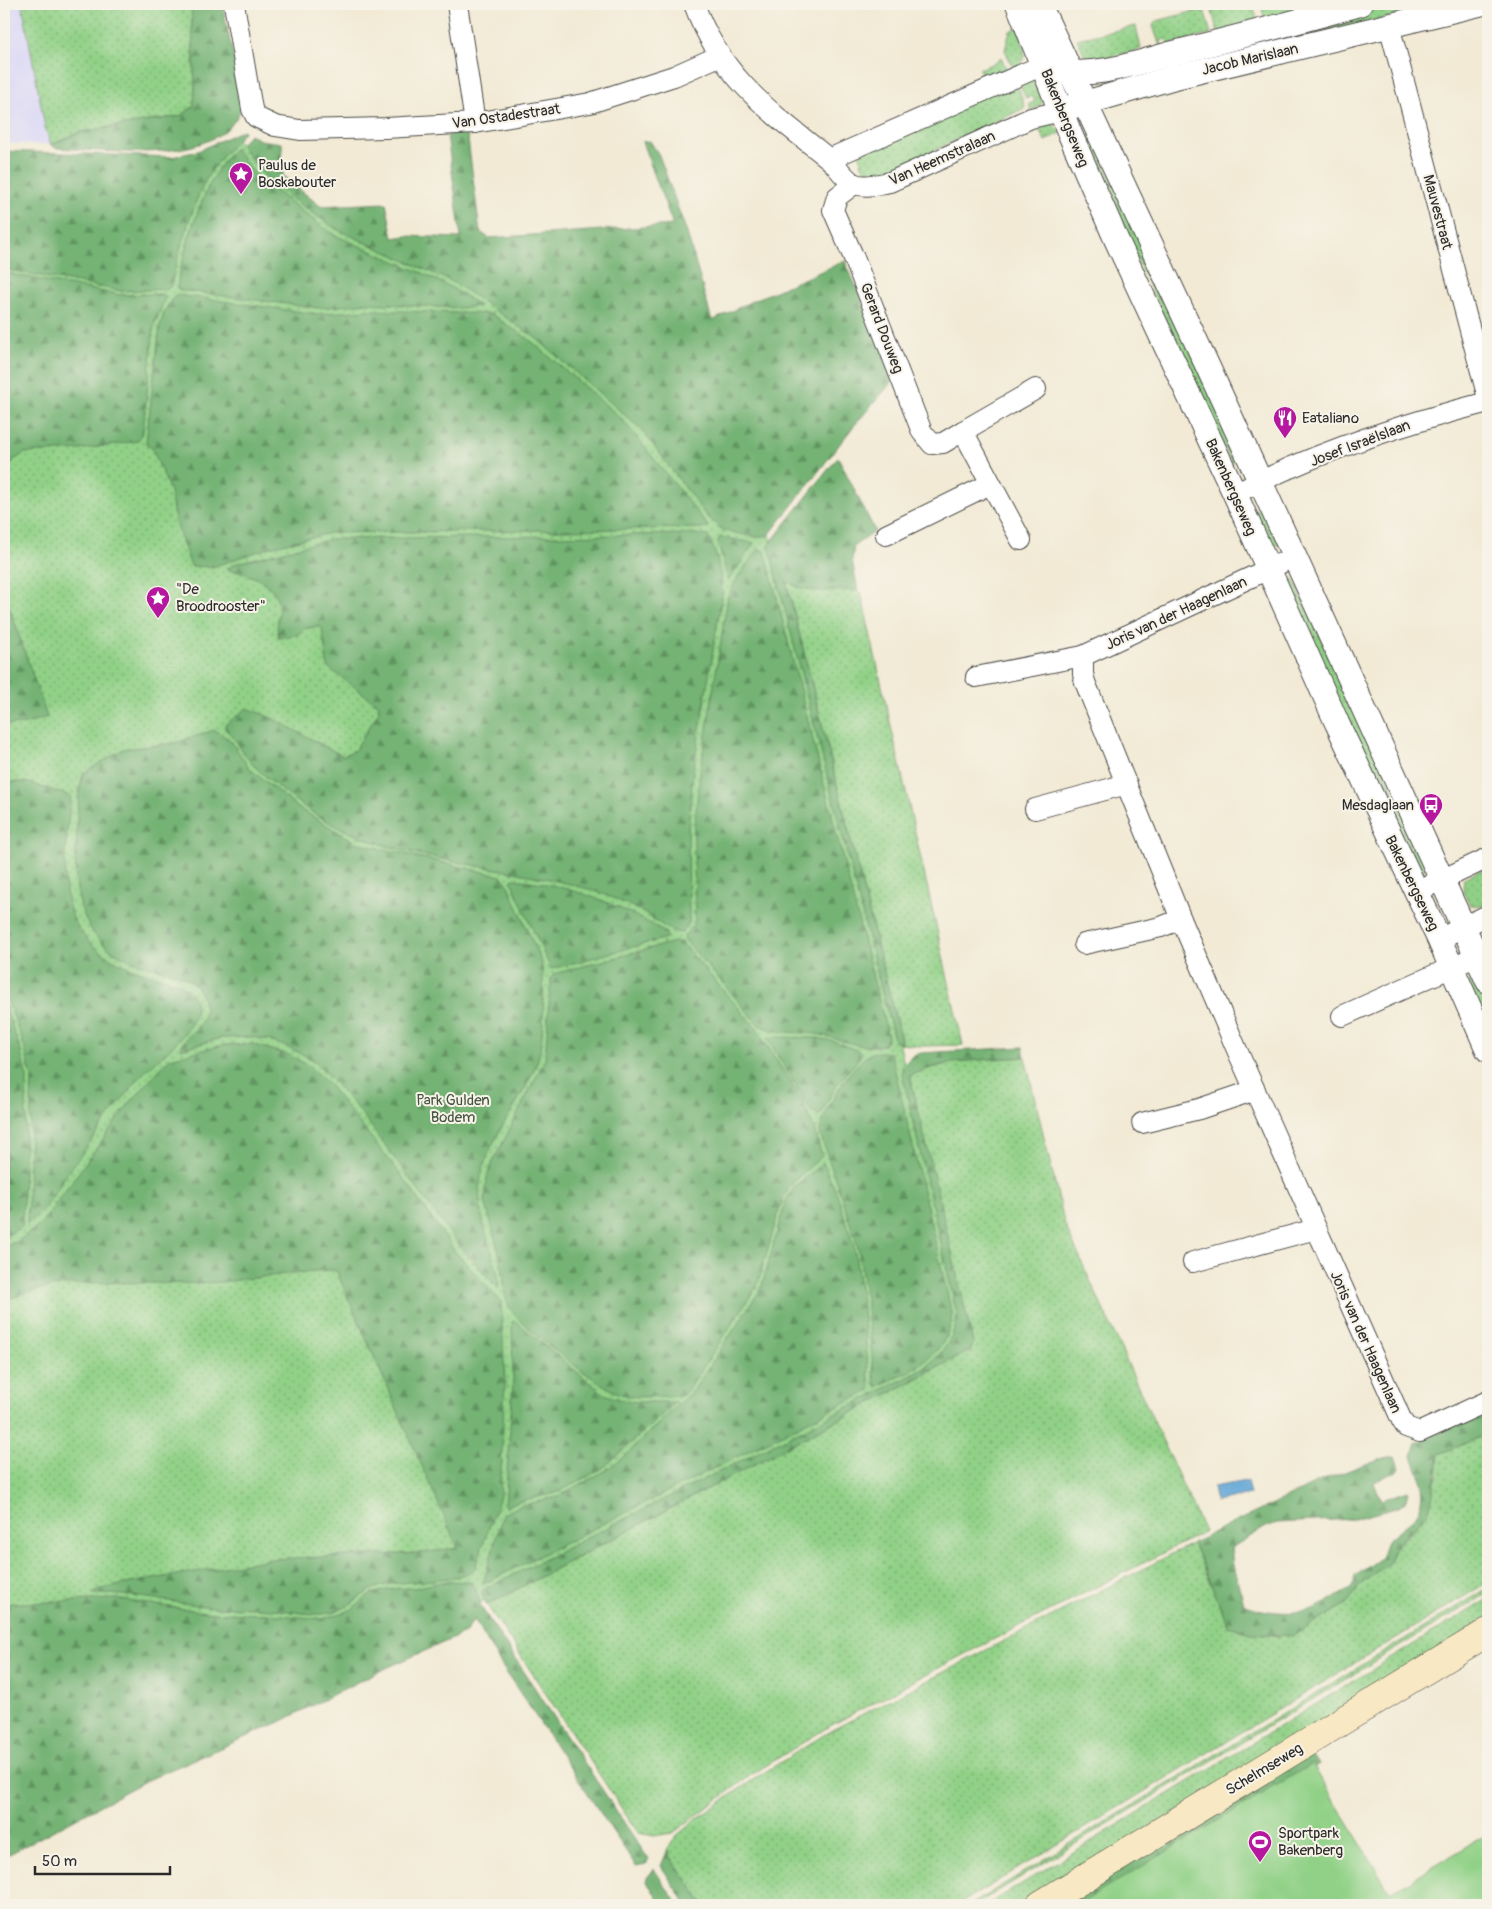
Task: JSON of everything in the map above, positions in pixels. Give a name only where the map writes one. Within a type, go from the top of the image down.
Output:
[{"type":"main road","name":"Schelmseweg","points":[[1040,1905],[1488,1632]]},
{"type":"street","name":"Van Ostadestraat","points":[[234,4],[250,101],[256,117],[275,126],[300,130],[475,123],[590,103],[674,76],[719,56]]},
{"type":"street","points":[[457,4],[475,123]]},
{"type":"street","points":[[694,4],[719,56],[758,101],[829,159],[854,184]]},
{"type":"street","name":"Bakenbergseweg","points":[[1018,4],[1116,239],[1235,494],[1336,723],[1439,938],[1488,1050]]},
{"type":"street","name":"Bakenbergseweg","points":[[1039,4],[1073,74],[1488,981]]},
{"type":"street","name":"Jacob Marislaan","points":[[1043,65],[1073,74],[1109,69],[1298,22],[1360,4]]},
{"type":"street","name":"Jacob Marislaan","points":[[1061,111],[1085,102],[1166,79],[1389,26],[1439,8],[1479,4]]},
{"type":"street","name":"Mauvestraat","points":[[1389,26],[1488,398]]},
{"type":"street","points":[[829,159],[1043,65]]},
{"type":"street","name":"Van Heemstralaan","points":[[854,184],[866,186],[890,182],[1030,118],[1061,111]]},
{"type":"street","name":"Gerard Douweg","points":[[854,184],[837,198],[833,210],[854,258],[922,432],[932,444],[944,443],[1036,390]]},
{"type":"street","name":"Josef Israëlslaan","points":[[1235,494],[1259,481],[1386,431],[1488,402]]},
{"type":"street","points":[[963,431],[1021,540]]},
{"type":"street","points":[[886,535],[990,484]]},
{"type":"street","name":"Joris van der Haagenlaan","points":[[976,677],[1084,656],[1294,557]]},
{"type":"street","name":"Joris van der Haagenlaan","points":[[1084,656],[1083,674],[1085,682],[1181,920],[1316,1230],[1406,1427],[1420,1432],[1488,1400]]},
{"type":"street","points":[[1034,809],[1127,784]]},
{"type":"street","points":[[1416,892],[1488,858]]},
{"type":"street","points":[[1439,938],[1488,915]]},
{"type":"street","points":[[1084,944],[1161,927],[1181,920]]},
{"type":"street","points":[[1342,1016],[1477,956]]},
{"type":"street","points":[[1142,1123],[1200,1109],[1255,1090]]},
{"type":"street","points":[[1193,1262],[1316,1230]]},
{"type":"shaded area","points":[[4,4],[22,4],[45,127],[51,145],[4,143]]},
{"type":"green space","points":[[22,4],[191,4],[195,87],[194,106],[181,116],[80,132],[51,145],[45,127]]},
{"type":"green space","points":[[191,4],[222,4],[243,102],[232,123],[214,138],[190,147],[163,151],[104,151],[56,148],[51,145],[80,132],[181,116],[194,106],[195,87]]},
{"type":"green space","points":[[1230,4],[1253,4],[1258,23],[1218,33],[1211,8]]},
{"type":"green space","points":[[1261,4],[1306,4],[1307,8],[1265,21]]},
{"type":"green space","points":[[1381,4],[1425,4],[1423,8],[1156,78],[1154,66]]},
{"type":"green space","points":[[1204,9],[1211,34],[1168,45],[1166,39],[1161,40],[1162,46],[1160,46],[1153,26],[1156,21]]},
{"type":"green space","points":[[1136,26],[1141,49],[1088,62],[1077,39]]},
{"type":"green space","points":[[1019,27],[1024,45],[1024,56],[1023,61],[1014,70],[1005,50],[1010,31]]},
{"type":"green space","points":[[1001,57],[1008,73],[1005,75],[998,73],[984,79],[979,69],[997,62]]},
{"type":"green space","points":[[1036,77],[1045,99],[1038,107],[1031,110],[1029,104],[1035,102],[1032,96],[1026,98],[1018,81]]},
{"type":"green space","points":[[1008,85],[1019,89],[1025,108],[873,179],[865,171],[860,152]]},
{"type":"green space","points":[[1035,121],[1052,123],[1061,133],[1045,141]]},
{"type":"green space","points":[[243,130],[244,132],[210,173],[195,203],[185,232],[171,286],[168,289],[121,291],[4,269],[4,151],[172,157],[198,151]]},
{"type":"green space","points":[[467,132],[480,232],[489,238],[673,225],[642,142],[650,141],[659,155],[687,233],[712,321],[752,301],[845,261],[894,374],[891,383],[853,427],[769,535],[757,537],[724,531],[706,515],[641,429],[536,338],[455,283],[336,229],[291,198],[262,173],[242,147],[242,143],[250,134],[260,140],[282,143],[283,176],[320,206],[386,203],[393,238],[405,236],[461,238],[447,135]]},
{"type":"green space","points":[[1092,135],[1240,457],[1236,461],[1231,462],[1082,140],[1086,136]]},
{"type":"green space","name":"Park Gulden Bodem","points":[[235,137],[262,169],[319,209],[378,238],[538,247],[769,530],[898,1037],[966,1341],[939,1363],[875,1397],[468,1609],[4,1845],[4,152],[173,159],[200,155]]},
{"type":"green space","points":[[235,148],[256,176],[332,234],[422,273],[452,288],[480,306],[459,308],[368,303],[318,308],[179,290],[177,287],[180,271],[197,213],[214,176],[224,160]]},
{"type":"green space","points":[[4,273],[120,295],[161,294],[166,296],[154,325],[143,431],[138,441],[78,450],[25,453],[15,459],[4,471]]},
{"type":"green space","points":[[177,295],[317,314],[368,310],[491,314],[531,341],[622,419],[708,526],[707,528],[330,533],[274,546],[212,567],[191,566],[175,521],[170,491],[152,448],[146,442],[160,326],[168,305]]},
{"type":"green space","points":[[838,457],[875,531],[854,546],[852,560],[858,590],[815,591],[798,587],[786,581],[902,1044],[895,1042],[894,1039],[769,547]]},
{"type":"green space","points":[[1258,508],[1265,511],[1279,544],[1267,550],[1252,513]]},
{"type":"green space","points":[[696,534],[708,536],[714,550],[721,580],[722,595],[693,772],[688,830],[689,923],[681,933],[671,930],[634,908],[589,889],[546,878],[435,858],[363,838],[330,823],[299,803],[255,767],[225,729],[225,725],[247,708],[272,718],[343,756],[355,750],[379,711],[379,705],[330,669],[327,664],[322,628],[320,626],[303,629],[298,635],[279,637],[277,627],[278,600],[274,592],[261,581],[226,569],[237,563],[331,539]]},
{"type":"green space","points":[[720,537],[754,543],[728,581],[718,542]]},
{"type":"green space","points":[[759,549],[765,551],[888,1037],[884,1045],[857,1045],[816,1034],[781,1031],[759,1025],[685,940],[684,936],[695,923],[694,830],[700,773],[728,596],[739,575]]},
{"type":"green space","points":[[1293,579],[1428,865],[1424,871],[1420,871],[1284,592],[1287,580]]},
{"type":"green space","points":[[786,580],[796,586],[806,588],[850,590],[861,593],[963,1045],[921,1046],[902,1044]]},
{"type":"green space","points":[[4,600],[7,600],[47,717],[26,724],[4,725]]},
{"type":"green space","points":[[214,730],[230,740],[250,769],[298,808],[357,843],[501,876],[506,881],[541,961],[543,1010],[542,1039],[538,1059],[525,1089],[492,1145],[481,1176],[479,1188],[485,1228],[499,1280],[498,1288],[459,1245],[359,1110],[315,1061],[292,1049],[268,1040],[252,1037],[222,1038],[181,1049],[183,1043],[202,1021],[204,1014],[205,1005],[195,985],[183,976],[133,961],[112,951],[90,928],[83,914],[79,898],[75,865],[79,799],[84,773],[123,749],[175,743]]},
{"type":"green space","points":[[11,782],[25,782],[71,796],[65,857],[65,883],[69,907],[79,928],[94,947],[118,962],[175,982],[190,992],[196,1008],[187,1029],[140,1077],[54,1194],[27,1224],[32,1078],[24,1045],[4,990],[4,788]]},
{"type":"green space","points":[[1488,867],[1488,906],[1470,905],[1463,890],[1464,878]]},
{"type":"green space","points":[[513,879],[553,885],[611,904],[666,933],[666,938],[551,969],[511,881]]},
{"type":"green space","points":[[674,942],[681,942],[756,1028],[802,1101],[815,1131],[822,1156],[792,1183],[782,1200],[757,1286],[692,1384],[683,1395],[679,1396],[635,1396],[621,1394],[597,1381],[528,1328],[510,1308],[506,1297],[498,1249],[485,1200],[487,1177],[492,1164],[545,1060],[551,978],[554,974]]},
{"type":"green space","points":[[1473,978],[1479,982],[1486,997],[1488,1006],[1488,1044],[1467,984]]},
{"type":"green space","points":[[4,1003],[19,1046],[27,1079],[22,1227],[4,1237]]},
{"type":"green space","points":[[774,1037],[814,1038],[833,1041],[861,1052],[861,1056],[836,1086],[820,1115],[812,1113],[768,1039]]},
{"type":"green space","points":[[251,1044],[289,1055],[311,1067],[330,1086],[404,1179],[454,1250],[501,1302],[505,1381],[500,1496],[475,1568],[460,1576],[381,1586],[342,1608],[323,1614],[263,1608],[213,1607],[138,1597],[93,1594],[101,1589],[135,1582],[271,1559],[420,1553],[458,1548],[336,1270],[207,1283],[78,1284],[28,1292],[4,1301],[4,1247],[18,1241],[41,1224],[128,1105],[170,1058],[223,1045]]},
{"type":"green space","points":[[1023,1047],[1025,1057],[952,1063],[923,1070],[910,1076],[973,1343],[971,1350],[487,1605],[481,1594],[483,1590],[920,1371],[934,1360],[946,1347],[954,1331],[957,1314],[902,1073],[902,1066],[911,1057],[921,1053]]},
{"type":"green space","points":[[871,1053],[890,1053],[892,1057],[952,1314],[944,1341],[936,1351],[915,1368],[878,1386],[875,1385],[867,1307],[858,1247],[820,1133],[826,1114],[847,1078],[863,1059]]},
{"type":"green space","points":[[1025,1057],[1065,1225],[1204,1532],[959,1657],[828,1727],[751,1775],[673,1833],[654,1836],[638,1833],[487,1605],[971,1350],[973,1343],[910,1076],[923,1070],[952,1063]]},
{"type":"green space","points":[[823,1163],[837,1194],[854,1247],[863,1308],[870,1390],[483,1584],[503,1514],[520,1506],[557,1497],[605,1471],[627,1454],[695,1388],[761,1289],[786,1201],[795,1186]]},
{"type":"green space","points":[[515,1321],[604,1394],[621,1400],[638,1402],[676,1402],[603,1468],[556,1493],[519,1501],[505,1507],[513,1382],[512,1322]]},
{"type":"green space","points":[[1488,1410],[1488,1434],[1439,1454],[1432,1500],[1428,1513],[1394,1548],[1388,1564],[1358,1586],[1356,1593],[1346,1604],[1293,1636],[1251,1633],[1229,1626],[1193,1543],[1318,1482],[1379,1459],[1395,1456],[1399,1468],[1397,1471],[1374,1483],[1381,1500],[1408,1491],[1405,1502],[1399,1507],[1354,1519],[1277,1523],[1266,1527],[1231,1548],[1233,1565],[1244,1604],[1261,1610],[1280,1612],[1300,1612],[1321,1605],[1352,1588],[1355,1576],[1381,1558],[1387,1540],[1414,1518],[1420,1509],[1423,1485],[1412,1456],[1416,1443]]},
{"type":"green space","points":[[1488,1434],[1488,1582],[958,1905],[704,1905],[670,1856],[668,1849],[676,1836],[695,1820],[754,1779],[830,1731],[1193,1543],[1210,1584],[1238,1630],[1278,1636],[1346,1604],[1356,1593],[1358,1586],[1388,1564],[1394,1548],[1416,1527],[1437,1477],[1439,1454]]},
{"type":"green space","points":[[447,1581],[470,1582],[476,1590],[481,1607],[649,1860],[646,1864],[636,1866],[500,1663],[474,1619],[465,1633],[373,1674],[280,1722],[147,1780],[4,1857],[4,1604],[115,1599],[212,1613],[269,1614],[322,1619],[351,1610],[370,1594]]},
{"type":"green space","points":[[1488,1588],[1488,1593],[975,1905],[970,1905]]},
{"type":"green space","points":[[1488,1599],[1488,1622],[1025,1905],[987,1905]]},
{"type":"green space","points":[[1310,1751],[1319,1765],[1084,1905],[1053,1905]]},
{"type":"green space","name":"Sportpark Bakenberg","points":[[1312,1764],[1390,1892],[1488,1834],[1488,1905],[1078,1905]]},
{"type":"green space","points":[[668,1849],[670,1856],[704,1905],[687,1905],[661,1866]]},
{"type":"green space","points":[[654,1869],[678,1905],[661,1905],[646,1879]]},
{"type":"water","points":[[1247,1481],[1250,1495],[1216,1502],[1213,1487]]},
{"type":"place","name":"Paulus de Boskabouter","points":[[241,195]]},
{"type":"place","name":"Eataliano","points":[[1285,439]]},
{"type":"place","name":"\"De Broodrooster\"","points":[[158,619]]},
{"type":"place","name":"Mesdaglaan","points":[[1431,826]]},
{"type":"place","name":"Sportpark Bakenberg","points":[[1260,1863]]}]
